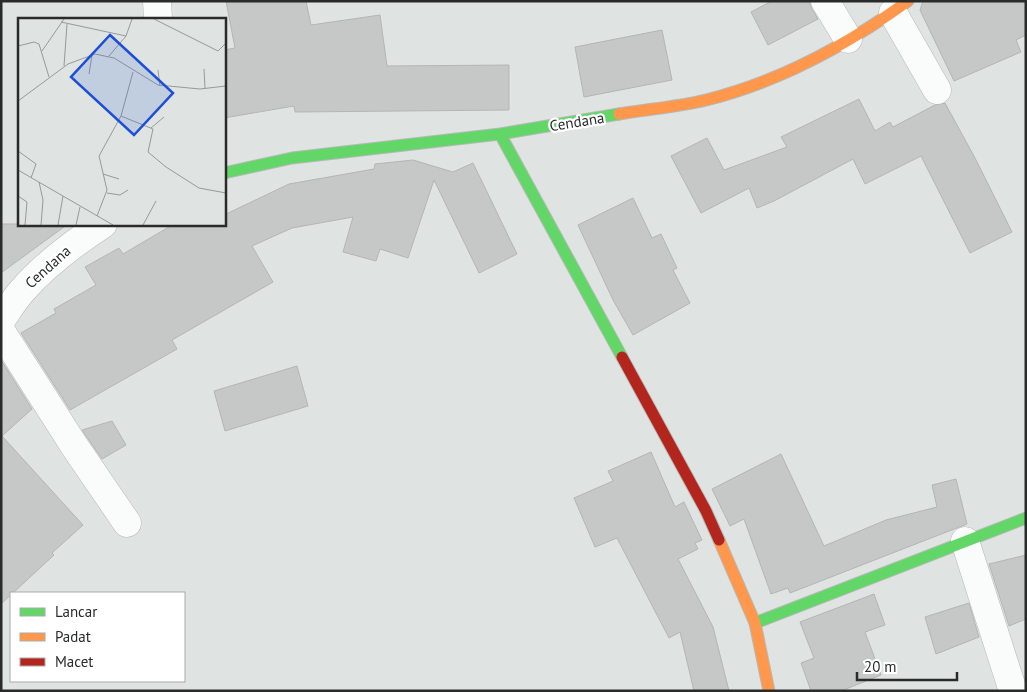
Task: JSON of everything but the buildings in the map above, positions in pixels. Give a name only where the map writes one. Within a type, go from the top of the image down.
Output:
[{"type":"street","points":[[157,1],[158,18]]},
{"type":"street","points":[[825,1],[848,39]]},
{"type":"street","points":[[900,7],[937,90]]},
{"type":"street","name":"Cendana","points":[[225,172],[292,158],[500,134],[721,96],[768,79],[832,49],[900,7]]},
{"type":"street","points":[[500,134],[706,512],[754,623],[769,691]]},
{"type":"street","name":"Cendana","points":[[1,320],[21,292],[50,262],[84,236],[102,225]]},
{"type":"street","points":[[1,331],[75,447],[127,523]]},
{"type":"street","points":[[754,623],[1026,518]]},
{"type":"street","points":[[965,541],[1012,691]]},
{"type":"traffic: fast","points":[[225,173],[292,158],[500,134],[619,114]]},
{"type":"traffic: fast","points":[[500,134],[622,357]]},
{"type":"traffic: fast","points":[[755,623],[1026,518]]},
{"type":"traffic: slow","points":[[619,114],[706,100],[760,83],[837,47],[908,1]]},
{"type":"traffic: slow","points":[[719,540],[755,623],[769,691]]},
{"type":"traffic: jam","points":[[622,357],[706,511],[719,540]]}]
